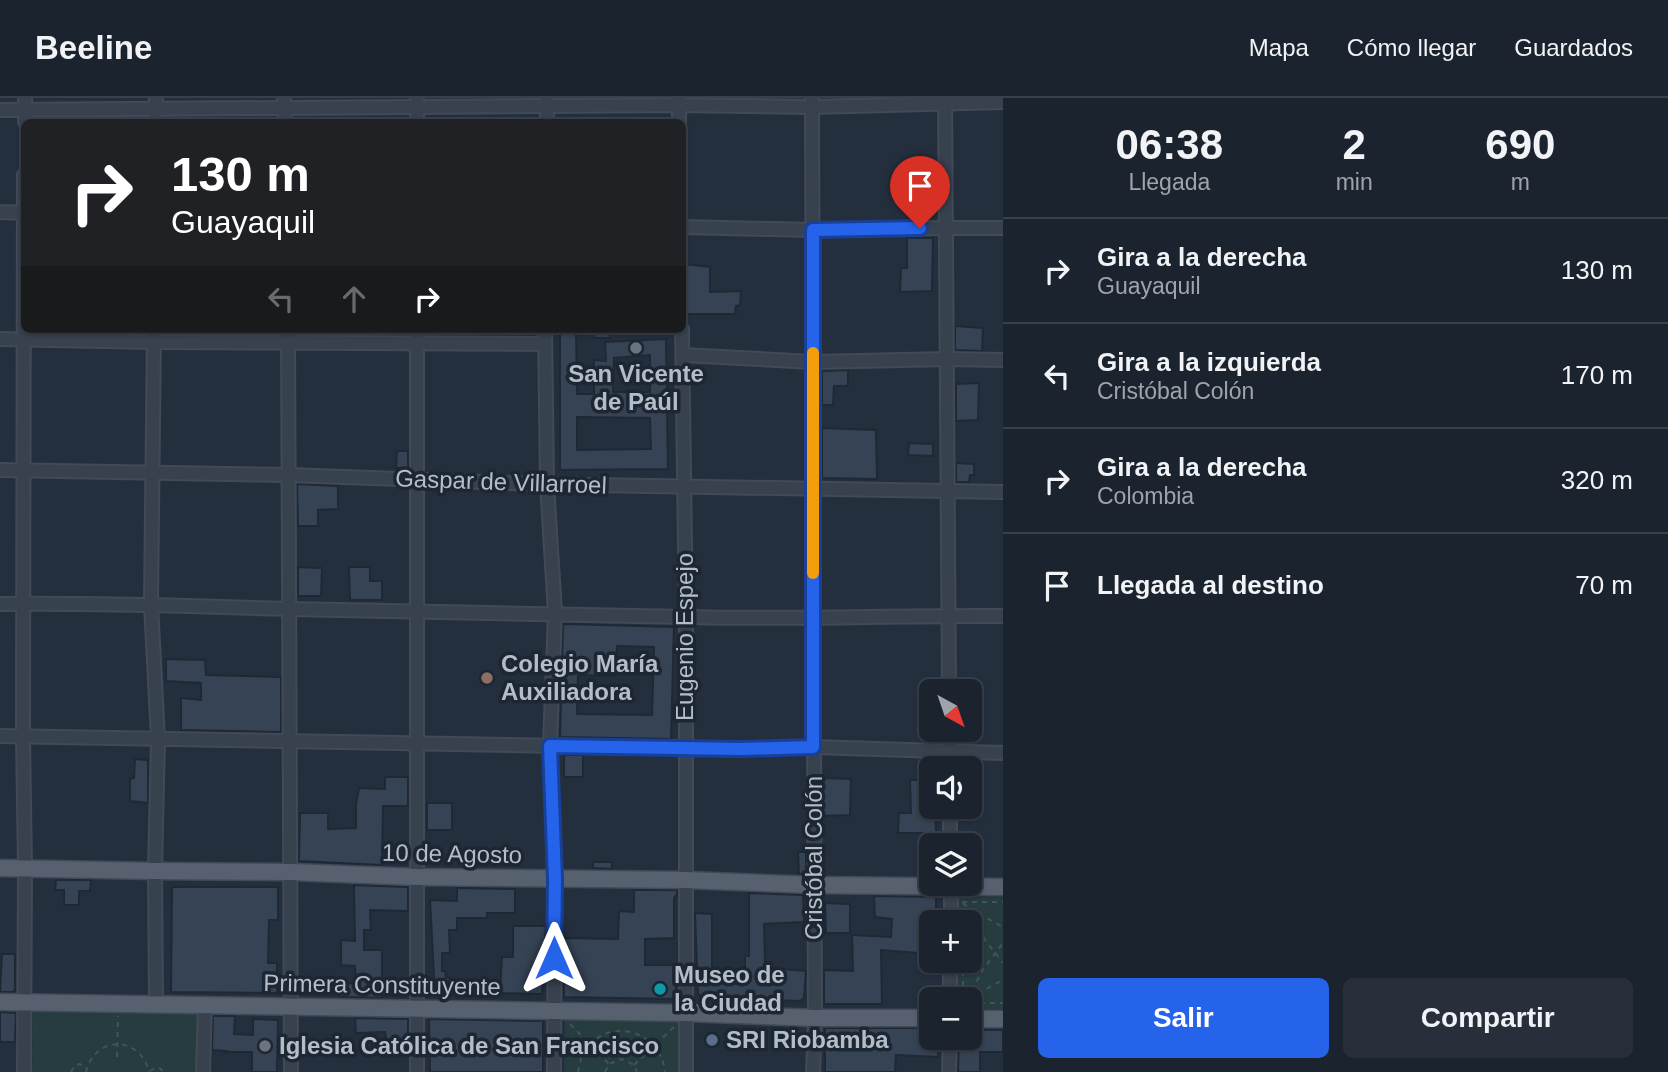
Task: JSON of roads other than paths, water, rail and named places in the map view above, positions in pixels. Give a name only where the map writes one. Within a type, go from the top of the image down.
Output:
[{"type":"main road","name":"10 de Agosto","points":[[0,868],[919,885]]},
{"type":"main road","name":"10 de Agosto","points":[[982,886],[1003,887]]},
{"type":"main road","name":"Primera Constituyente","points":[[0,1002],[554,1011],[683,1017],[919,1018]]},
{"type":"main road","points":[[982,1018],[1003,1019]]},
{"type":"street","points":[[945,101],[949,679]]},
{"type":"street","name":"Cristóbal Colón","points":[[812,102],[813,1072]]},
{"type":"street","points":[[0,110],[155,103],[1003,102]]},
{"type":"street","points":[[0,212],[21,213]]},
{"type":"street","points":[[686,227],[813,230],[1003,229]]},
{"type":"street","points":[[24,333],[24,1072]]},
{"type":"street","points":[[417,333],[417,1072]]},
{"type":"street","points":[[545,333],[547,484],[555,613],[550,746],[555,879],[554,1072]]},
{"type":"street","name":"Eugenio Espejo","points":[[682,333],[686,617],[683,1017],[686,1072]]},
{"type":"street","points":[[0,339],[288,335],[417,343],[545,344]]},
{"type":"street","points":[[288,335],[291,1072]]},
{"type":"street","points":[[154,336],[151,605],[158,739],[156,1004]]},
{"type":"street","points":[[683,355],[813,362],[1003,360]]},
{"type":"street","name":"Gaspar de Villarroel","points":[[0,470],[1003,492]]},
{"type":"street","points":[[0,604],[686,617],[1003,617]]},
{"type":"street","points":[[0,736],[741,749],[813,747],[1003,753]]},
{"type":"street","points":[[949,742],[949,756]]},
{"type":"street","points":[[203,1072],[205,1005]]},
{"type":"street","points":[[949,1072],[950,1050]]},
{"type":"place","name":"San Vicente de Paúl","points":[[636,348]]},
{"type":"place","name":"Colegio María Auxiliadora","points":[[487,678]]},
{"type":"place","name":"Museo de la Ciudad","points":[[660,989]]},
{"type":"place","name":"SRI Riobamba","points":[[712,1040]]},
{"type":"place","name":"Iglesia Católica de San Francisco","points":[[265,1046]]}]
